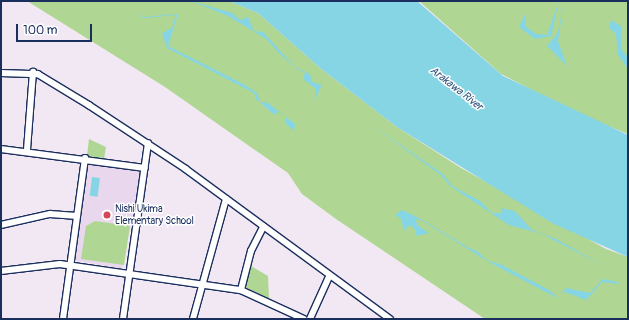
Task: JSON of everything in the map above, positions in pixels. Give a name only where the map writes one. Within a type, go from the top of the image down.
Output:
[{"type":"street","points":[[27,150],[33,72]]},
{"type":"street","points":[[1,73],[33,72],[148,144],[226,199],[329,277],[390,319]]},
{"type":"street","points":[[123,319],[148,144]]},
{"type":"street","points":[[1,149],[27,150],[145,168]]},
{"type":"street","points":[[63,319],[85,159]]},
{"type":"street","points":[[193,319],[226,199]]},
{"type":"street","points":[[1,225],[45,215],[77,216]]},
{"type":"street","points":[[241,290],[251,251],[263,227]]},
{"type":"street","points":[[1,271],[70,266],[241,290],[304,319]]},
{"type":"street","points":[[310,319],[329,277]]},
{"type":"shaded area","name":"Nishi Ukima Elementary School","points":[[89,161],[141,171],[122,269],[70,259]]},
{"type":"green space","points":[[27,1],[229,1],[258,13],[320,68],[397,127],[461,168],[606,249],[628,257],[628,319],[485,319],[336,219],[302,194],[288,173],[165,87]]},
{"type":"green space","points":[[419,1],[628,1],[628,134],[581,115],[501,74]]},
{"type":"green space","points":[[89,139],[106,147],[104,159],[87,156]]},
{"type":"green space","points":[[95,221],[130,226],[124,265],[81,259],[86,226]]},
{"type":"green space","points":[[251,266],[268,276],[269,299],[245,287]]},
{"type":"water","points":[[191,1],[232,13],[240,20],[248,17],[254,31],[263,32],[295,67],[310,74],[312,82],[322,85],[314,101],[316,89],[303,79],[305,72],[298,70],[265,38],[228,16]]},
{"type":"water","name":"Arakawa River","points":[[229,1],[417,1],[503,76],[628,135],[628,257],[552,223],[397,127],[320,68],[258,13]]},
{"type":"water","points":[[559,1],[551,36],[535,39],[519,27],[526,12],[525,26],[536,34],[547,35]]},
{"type":"water","points":[[564,1],[558,41],[567,66],[547,46],[558,32]]},
{"type":"water","points":[[133,12],[143,17],[178,14],[168,46],[243,84],[257,93],[260,102],[268,103],[286,117],[277,111],[276,115],[272,113],[256,99],[254,93],[167,48],[162,33],[172,28],[176,15],[143,18]]},
{"type":"water","points":[[611,20],[621,26],[621,49],[628,57],[628,69],[618,55],[616,34],[609,28]]},
{"type":"water","points":[[286,117],[295,124],[294,131],[286,124]]},
{"type":"water","points":[[367,122],[443,174],[452,186],[480,201],[492,213],[501,213],[501,208],[515,211],[532,230],[556,239],[604,266],[542,234],[509,225],[450,186],[441,175]]},
{"type":"water","points":[[92,177],[100,178],[98,197],[90,196]]},
{"type":"water","points":[[402,210],[421,219],[478,252],[488,261],[502,265],[549,290],[559,299],[489,262],[421,220],[416,219],[417,225],[429,233],[415,236],[416,230],[409,225],[404,231],[401,219],[395,215]]},
{"type":"water","points":[[603,279],[618,282],[619,284],[602,282],[586,300],[565,292],[561,295],[566,288],[590,293]]},
{"type":"place","name":"Nishi Ukima Elementary School","points":[[107,215]]}]
